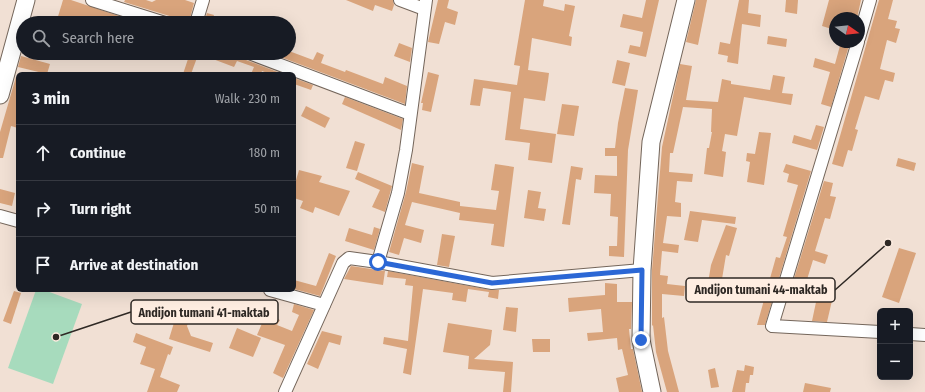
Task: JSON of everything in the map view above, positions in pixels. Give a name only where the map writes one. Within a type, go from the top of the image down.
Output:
[{"type":"street","points":[[22,16],[26,0]]},
{"type":"street","points":[[92,0],[142,16]]},
{"type":"street","points":[[198,16],[203,0]]},
{"type":"street","points":[[378,262],[398,193],[406,150],[425,5],[400,0]]},
{"type":"street","points":[[652,392],[641,340],[642,270],[651,142],[686,0]]},
{"type":"street","points":[[865,17],[870,0]]},
{"type":"street","points":[[0,95],[16,37]]},
{"type":"street","points":[[856,48],[772,326],[877,332]]},
{"type":"street","points":[[267,60],[410,114]]},
{"type":"street","points":[[0,216],[16,220]]},
{"type":"street","points":[[285,392],[342,263],[348,258],[492,283],[642,270]]},
{"type":"street","points":[[277,292],[324,305]]},
{"type":"street","points":[[913,334],[925,335]]},
{"type":"green space","points":[[35,292],[49,292],[82,304],[53,384],[8,368]]},
{"type":"building","points":[[63,0],[71,0],[119,16],[58,16]]},
{"type":"building","points":[[125,0],[146,0],[152,2],[156,0],[185,0],[194,3],[191,16],[170,16],[124,2]]},
{"type":"building","points":[[346,0],[393,0],[394,5],[392,11],[375,5],[373,11]]},
{"type":"building","points":[[438,0],[449,0],[447,8],[458,12],[455,25],[445,22],[439,44],[428,42]]},
{"type":"building","points":[[525,0],[544,0],[543,6],[564,11],[565,4],[575,6],[569,36],[572,37],[571,46],[532,38],[528,70],[549,73],[548,81],[545,101],[524,98],[520,129],[556,134],[552,163],[528,160],[530,143],[505,140],[511,92],[483,88],[480,106],[470,105],[474,79],[517,85],[520,66],[514,65]]},
{"type":"building","points":[[646,0],[659,0],[646,57],[628,53],[630,45],[640,47],[643,32],[620,27],[623,14],[642,18]]},
{"type":"building","points":[[696,0],[707,0],[698,45],[686,42]]},
{"type":"building","points":[[739,0],[749,0],[748,13],[761,15],[760,27],[742,24],[738,64],[727,62],[728,56],[718,54],[720,42],[730,44]]},
{"type":"building","points":[[786,0],[798,0],[797,14],[785,12]]},
{"type":"building","points":[[829,0],[861,0],[858,12],[829,12],[829,28],[822,26]]},
{"type":"building","points":[[879,0],[893,0],[888,19],[897,21],[895,28],[900,29],[896,43],[887,40],[880,69],[895,73],[893,82],[885,80],[879,100],[865,96],[855,129],[858,130],[852,151],[848,150],[843,167],[832,164]]},
{"type":"building","points":[[207,13],[214,15],[214,16],[206,16]]},
{"type":"building","points":[[768,36],[787,39],[786,47],[767,44]]},
{"type":"building","points":[[399,43],[412,48],[410,62],[394,56]]},
{"type":"building","points":[[839,48],[848,48],[831,107],[821,104],[830,72],[813,67],[815,58],[835,64]]},
{"type":"building","points":[[317,52],[324,55],[321,63],[345,72],[346,70],[383,84],[385,77],[407,86],[405,104],[289,60],[296,60],[296,54],[313,60]]},
{"type":"building","points":[[20,60],[36,60],[50,64],[48,72],[39,72],[18,67]]},
{"type":"building","points":[[188,60],[196,60],[192,72],[184,72]]},
{"type":"building","points":[[216,60],[246,60],[278,72],[252,72],[254,67],[237,61],[234,67]]},
{"type":"building","points":[[617,60],[630,63],[625,86],[612,83]]},
{"type":"building","points":[[680,64],[692,66],[686,100],[718,102],[722,79],[731,81],[731,84],[770,90],[773,75],[785,77],[782,93],[793,94],[791,105],[744,97],[737,136],[725,134],[722,151],[726,152],[723,177],[704,174],[707,148],[709,148],[712,132],[712,109],[683,107],[673,153],[670,153],[669,172],[693,174],[692,182],[677,181],[675,202],[681,203],[681,217],[667,216],[663,243],[679,245],[678,253],[662,251],[660,275],[668,276],[667,284],[685,286],[684,296],[662,294],[662,318],[664,317],[668,351],[679,392],[667,392],[656,352],[653,325],[652,326],[652,270],[662,147]]},
{"type":"building","points":[[428,72],[439,75],[431,112],[422,110],[423,103],[421,103]]},
{"type":"building","points":[[16,77],[16,127],[11,126],[3,158],[0,158],[0,132]]},
{"type":"building","points":[[296,79],[313,85],[311,90],[296,85]]},
{"type":"building","points":[[625,88],[638,90],[628,150],[624,257],[609,256],[609,246],[617,246],[618,217],[610,216],[611,194],[594,193],[595,175],[617,176],[617,156],[605,156],[605,148],[615,148]]},
{"type":"building","points":[[345,97],[403,119],[401,130],[342,104]]},
{"type":"building","points":[[562,104],[579,106],[574,136],[557,134]]},
{"type":"building","points":[[306,106],[330,118],[325,128],[301,116]]},
{"type":"building","points":[[816,125],[824,127],[817,150],[792,143],[794,135],[811,140]]},
{"type":"building","points":[[759,132],[771,133],[764,185],[747,182],[750,162],[746,161],[747,153],[755,154]]},
{"type":"building","points":[[355,141],[365,144],[357,171],[346,168]]},
{"type":"building","points":[[898,158],[916,163],[914,171],[896,166]]},
{"type":"building","points":[[412,163],[424,166],[419,193],[460,202],[460,206],[496,210],[499,191],[491,190],[495,164],[514,167],[504,247],[491,245],[494,224],[459,220],[460,213],[412,202],[405,225],[424,230],[421,243],[404,238],[399,255],[389,252],[406,192]]},
{"type":"building","points":[[786,164],[811,171],[765,325],[757,325],[776,257],[780,258],[787,237],[783,236],[798,185],[787,182],[789,174],[783,172]]},
{"type":"building","points":[[571,166],[583,168],[581,180],[576,179],[570,225],[562,224]]},
{"type":"building","points":[[299,170],[322,176],[319,182],[350,191],[339,216],[315,207],[313,213],[300,208],[303,201],[296,199],[296,180]]},
{"type":"building","points":[[358,172],[392,186],[385,212],[372,207],[380,190],[355,179]]},
{"type":"building","points":[[824,181],[833,183],[830,196],[836,197],[830,219],[825,218],[815,251],[828,255],[825,264],[813,260],[805,286],[793,282]]},
{"type":"building","points":[[0,189],[15,193],[12,206],[0,203]]},
{"type":"building","points":[[528,190],[541,192],[538,208],[546,209],[544,221],[524,218]]},
{"type":"building","points":[[690,211],[736,217],[735,224],[702,220],[698,242],[684,240]]},
{"type":"building","points":[[726,225],[737,228],[729,256],[726,255],[720,291],[707,289],[711,265]]},
{"type":"building","points":[[374,227],[380,229],[374,250],[345,241],[349,228],[372,235]]},
{"type":"building","points":[[442,234],[455,236],[449,267],[437,265]]},
{"type":"building","points":[[899,248],[916,253],[899,303],[882,297]]},
{"type":"building","points":[[329,253],[336,256],[320,296],[296,290],[296,281],[316,286]]},
{"type":"building","points":[[351,266],[385,271],[383,285],[344,279]]},
{"type":"building","points":[[388,271],[491,290],[499,290],[498,299],[488,297],[489,292],[468,289],[466,302],[452,300],[453,293],[423,289],[411,375],[403,373],[407,349],[383,344],[384,337],[408,341],[413,286],[405,285],[406,279],[387,277]]},
{"type":"building","points":[[605,283],[617,284],[617,302],[632,302],[631,329],[629,329],[631,349],[633,349],[642,392],[619,392],[616,378],[628,375],[622,349],[618,350],[617,338],[588,341],[587,333],[603,332],[601,309],[569,312],[568,298],[605,295]]},
{"type":"building","points":[[819,288],[834,292],[827,322],[812,321]]},
{"type":"building","points":[[14,291],[21,293],[11,324],[3,321]]},
{"type":"building","points":[[294,304],[314,310],[283,378],[273,373],[285,345],[257,335],[266,314],[280,320],[277,325],[292,331],[299,315],[292,312]]},
{"type":"building","points":[[506,307],[518,308],[516,332],[503,330]]},
{"type":"building","points":[[177,313],[190,317],[187,326],[191,336],[213,343],[210,352],[169,339]]},
{"type":"building","points":[[448,323],[492,330],[490,345],[474,359],[513,362],[511,392],[503,392],[505,372],[468,369],[469,356],[443,352]]},
{"type":"building","points":[[237,328],[261,338],[253,357],[229,348]]},
{"type":"building","points":[[322,331],[342,336],[340,345],[329,342],[318,369],[307,364]]},
{"type":"building","points":[[136,333],[173,347],[170,355],[168,354],[160,377],[180,385],[177,392],[147,392],[155,369],[140,364],[146,347],[133,342]]},
{"type":"building","points":[[532,339],[550,339],[550,352],[533,352]]},
{"type":"building","points":[[745,365],[754,367],[753,375],[750,375],[749,383],[746,383],[745,392],[732,392],[737,370],[744,371]]},
{"type":"building","points":[[715,368],[719,387],[711,388],[708,370]]},
{"type":"building","points":[[805,383],[831,388],[830,392],[803,392]]},
{"type":"place","name":"Andijon tumani 44-maktab","points":[[888,243]]},
{"type":"place","name":"Andijon tumani 41-maktab","points":[[56,337]]},
{"type":"route","points":[[378,262],[492,283],[642,270],[641,340]]}]
